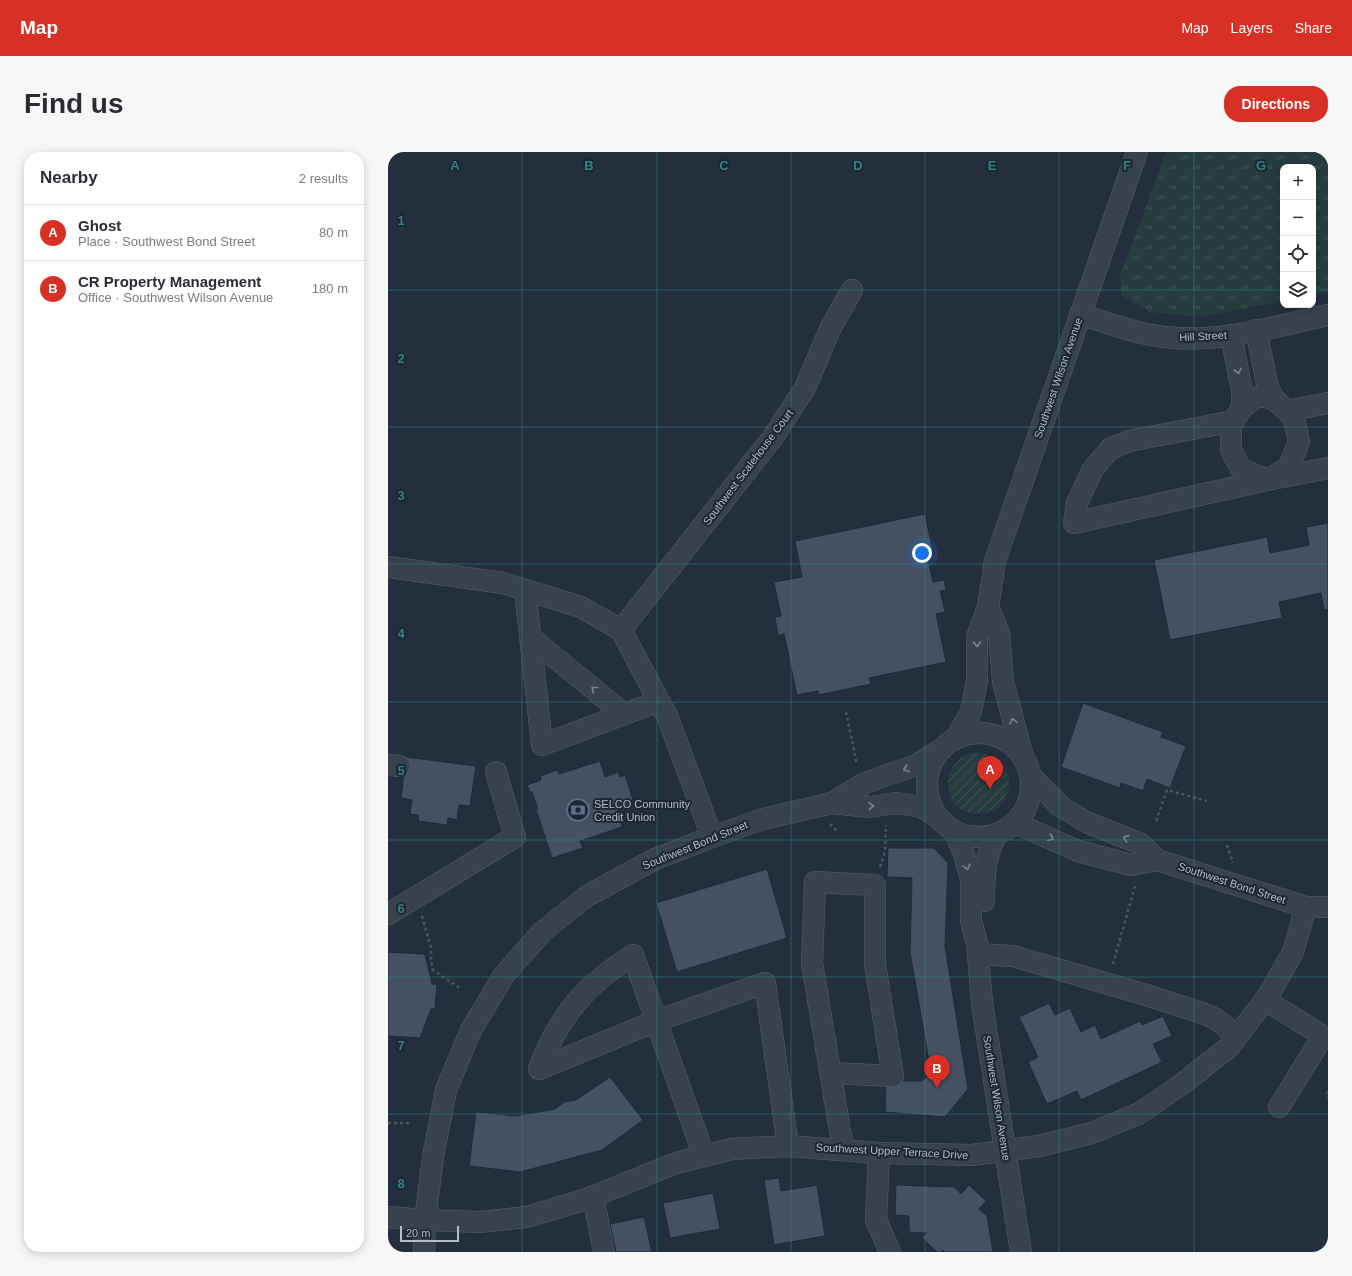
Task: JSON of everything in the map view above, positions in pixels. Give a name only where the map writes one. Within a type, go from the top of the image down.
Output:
[{"type":"street","name":"Southwest Wilson Avenue","points":[[948,744],[971,712],[977,681],[977,637],[988,607],[995,561],[1137,152]]},
{"type":"street","name":"Southwest Scalehouse Court","points":[[621,630],[773,437],[805,388],[830,329],[852,290]]},
{"type":"street","name":"Hill Street","points":[[1080,314],[1127,329],[1165,337],[1202,338],[1231,335],[1328,316]]},
{"type":"street","points":[[1256,330],[1268,388],[1281,406],[1294,418],[1299,442],[1288,468],[1267,480]]},
{"type":"street","points":[[1231,335],[1242,391],[1238,414]]},
{"type":"street","points":[[1267,480],[1241,469],[1232,450],[1231,425],[1238,414],[1255,398],[1264,396],[1281,406],[1328,403]]},
{"type":"street","points":[[1238,414],[1129,441],[1110,449],[1093,469],[1077,503],[1074,523],[1328,468]]},
{"type":"street","points":[[388,568],[502,583],[581,607],[621,630],[668,718],[712,837]]},
{"type":"street","points":[[525,590],[542,744],[659,701]]},
{"type":"street","points":[[988,607],[999,633],[1003,682],[1027,767],[1031,792],[1026,809],[1015,823],[1006,830],[996,835],[982,838],[967,836],[954,831],[944,824],[936,816],[929,800],[927,782],[931,765],[948,744],[970,734],[986,733],[1001,738],[1014,746],[1027,767]]},
{"type":"street","points":[[531,638],[624,714]]},
{"type":"street","name":"Southwest Bond Street","points":[[424,1252],[425,1220],[433,1157],[446,1090],[471,1030],[504,975],[542,932],[587,896],[655,859],[763,819],[832,803],[864,783],[916,766],[948,744]]},
{"type":"street","name":"Southwest Bond Street","points":[[1027,767],[1060,806],[1086,822],[1141,844],[1157,860]]},
{"type":"street","points":[[388,914],[515,837],[496,772]]},
{"type":"street","name":"Southwest Bond Street","points":[[832,803],[870,807],[896,803],[922,807],[936,816]]},
{"type":"street","name":"Southwest Bond Street","points":[[1015,823],[1078,851],[1132,864],[1157,860],[1306,907],[1328,907]]},
{"type":"street","name":"Southwest Wilson Avenue","points":[[954,831],[962,848],[971,879],[971,921],[978,949],[982,1004],[1021,1252]]},
{"type":"street","name":"Southwest Wilson Avenue","points":[[978,949],[984,922],[984,875],[989,848],[996,835]]},
{"type":"street","points":[[831,1073],[893,1076],[875,965],[875,885],[815,882],[812,963],[831,1073],[842,1149]]},
{"type":"street","name":"Southwest Bond Street","points":[[1306,907],[1328,923]]},
{"type":"street","name":"Southwest Upper Terrace Drive","points":[[388,1218],[480,1222],[527,1217],[593,1196],[676,1163],[732,1149],[788,1146],[879,1153],[972,1155],[1039,1146],[1092,1133],[1140,1113],[1192,1076],[1229,1047],[1265,1000],[1293,952],[1306,907]]},
{"type":"street","points":[[978,949],[1013,956],[1205,1014],[1216,1019],[1237,1036]]},
{"type":"street","points":[[704,1156],[656,1021],[633,955],[600,977],[577,1001],[566,1015],[550,1042],[539,1069],[656,1021],[765,983],[788,1146]]},
{"type":"street","points":[[1265,1000],[1326,1032],[1279,1107]]},
{"type":"street","points":[[879,1153],[876,1220],[890,1252]]},
{"type":"street","points":[[593,1196],[604,1252]]},
{"type":"path","points":[[846,712],[858,768]]},
{"type":"path","points":[[1156,821],[1167,790],[1207,801]]},
{"type":"path","points":[[885,852],[886,821]]},
{"type":"path","points":[[1107,984],[1135,886]]},
{"type":"path","points":[[417,896],[431,948],[433,970],[461,989]]},
{"type":"path","points":[[388,1123],[409,1123]]},
{"type":"green space","points":[[1166,152],[1328,152],[1328,292],[1316,294],[1316,164],[1280,164],[1280,302],[1200,317],[1150,312],[1122,296],[1120,276]]},
{"type":"green space","points":[[974,753],[988,755],[999,761],[1006,770],[1009,780],[1008,792],[1003,802],[994,810],[980,814],[964,811],[955,804],[950,795],[948,785],[949,775],[954,765],[962,758]]},
{"type":"building","points":[[925,514],[933,553],[927,554],[933,582],[944,580],[946,590],[940,591],[945,612],[936,614],[946,662],[869,678],[871,684],[818,695],[818,691],[797,695],[784,634],[778,636],[775,617],[781,616],[774,582],[802,577],[795,541]]},
{"type":"building","points":[[1328,523],[1328,609],[1324,610],[1321,593],[1279,602],[1282,618],[1170,640],[1154,560],[1267,537],[1270,553],[1309,545],[1306,527]]},
{"type":"building","points":[[1083,703],[1163,732],[1161,737],[1186,746],[1170,788],[1147,779],[1143,791],[1121,783],[1120,788],[1061,767]]},
{"type":"building","points":[[406,757],[476,766],[470,806],[459,805],[457,820],[448,818],[447,825],[418,821],[419,815],[410,814],[412,800],[401,798]]},
{"type":"building","name":"SELCO Community Credit Union","points":[[600,761],[605,777],[618,772],[620,777],[625,775],[633,800],[628,801],[630,807],[617,811],[622,827],[580,841],[583,848],[552,858],[536,809],[538,809],[532,792],[530,792],[527,785],[541,780],[540,776],[557,770],[559,774]]},
{"type":"building","points":[[888,848],[934,848],[948,863],[945,946],[968,1089],[945,1117],[885,1112],[886,1081],[922,1081],[931,1073],[910,952],[912,878],[887,877]]},
{"type":"building","points":[[767,869],[787,938],[677,972],[656,903]]},
{"type":"building","points":[[388,952],[425,954],[432,984],[437,984],[435,1009],[431,1009],[420,1038],[388,1036]]},
{"type":"building","points":[[1049,1003],[1055,1015],[1070,1008],[1081,1032],[1095,1025],[1101,1039],[1140,1021],[1142,1025],[1163,1016],[1172,1036],[1153,1044],[1162,1062],[1081,1100],[1077,1091],[1047,1104],[1028,1062],[1038,1057],[1019,1017]]},
{"type":"building","points":[[610,1077],[643,1120],[602,1150],[520,1172],[469,1166],[476,1112],[516,1116],[555,1109],[564,1102],[576,1100]]},
{"type":"building","points":[[1328,1087],[1328,1100],[1325,1099],[1327,1095],[1324,1094]]},
{"type":"building","points":[[779,1178],[781,1191],[817,1185],[825,1236],[774,1245],[764,1180]]},
{"type":"building","points":[[896,1185],[954,1187],[961,1194],[969,1185],[986,1201],[979,1209],[987,1216],[993,1252],[944,1252],[943,1250],[941,1252],[937,1252],[922,1238],[927,1233],[909,1232],[909,1216],[895,1215]]},
{"type":"building","points":[[713,1193],[720,1229],[670,1238],[663,1203]]},
{"type":"building","points":[[644,1217],[652,1252],[616,1252],[610,1224]]},
{"type":"place","name":"Ghost","points":[[990,789]]},
{"type":"place","name":"SELCO Community Credit Union","points":[[578,810]]},
{"type":"place","name":"CR Property Management","points":[[937,1088]]}]
